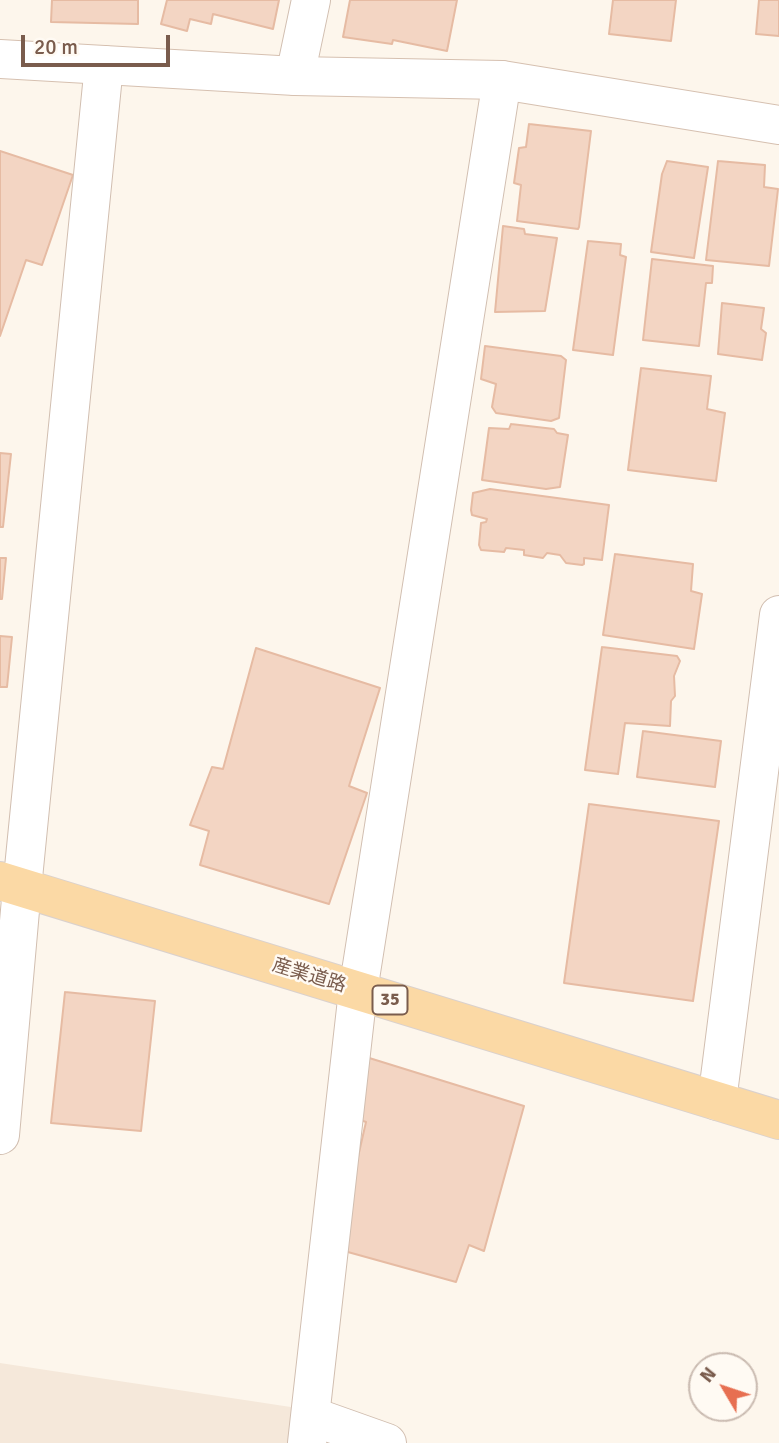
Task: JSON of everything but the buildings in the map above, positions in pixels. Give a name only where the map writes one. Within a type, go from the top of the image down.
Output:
[{"type":"main road","name":"産業道路","points":[[11,885],[779,1119]]},
{"type":"street","points":[[295,76],[311,0]]},
{"type":"street","points":[[0,59],[295,76],[502,80],[779,125]]},
{"type":"street","points":[[0,1135],[11,885],[103,65]]},
{"type":"street","points":[[387,1443],[309,1429],[358,991],[502,80]]},
{"type":"street","points":[[717,1101],[779,615]]},
{"type":"shaded area","points":[[0,1363],[304,1409],[404,1443],[0,1443]]}]
